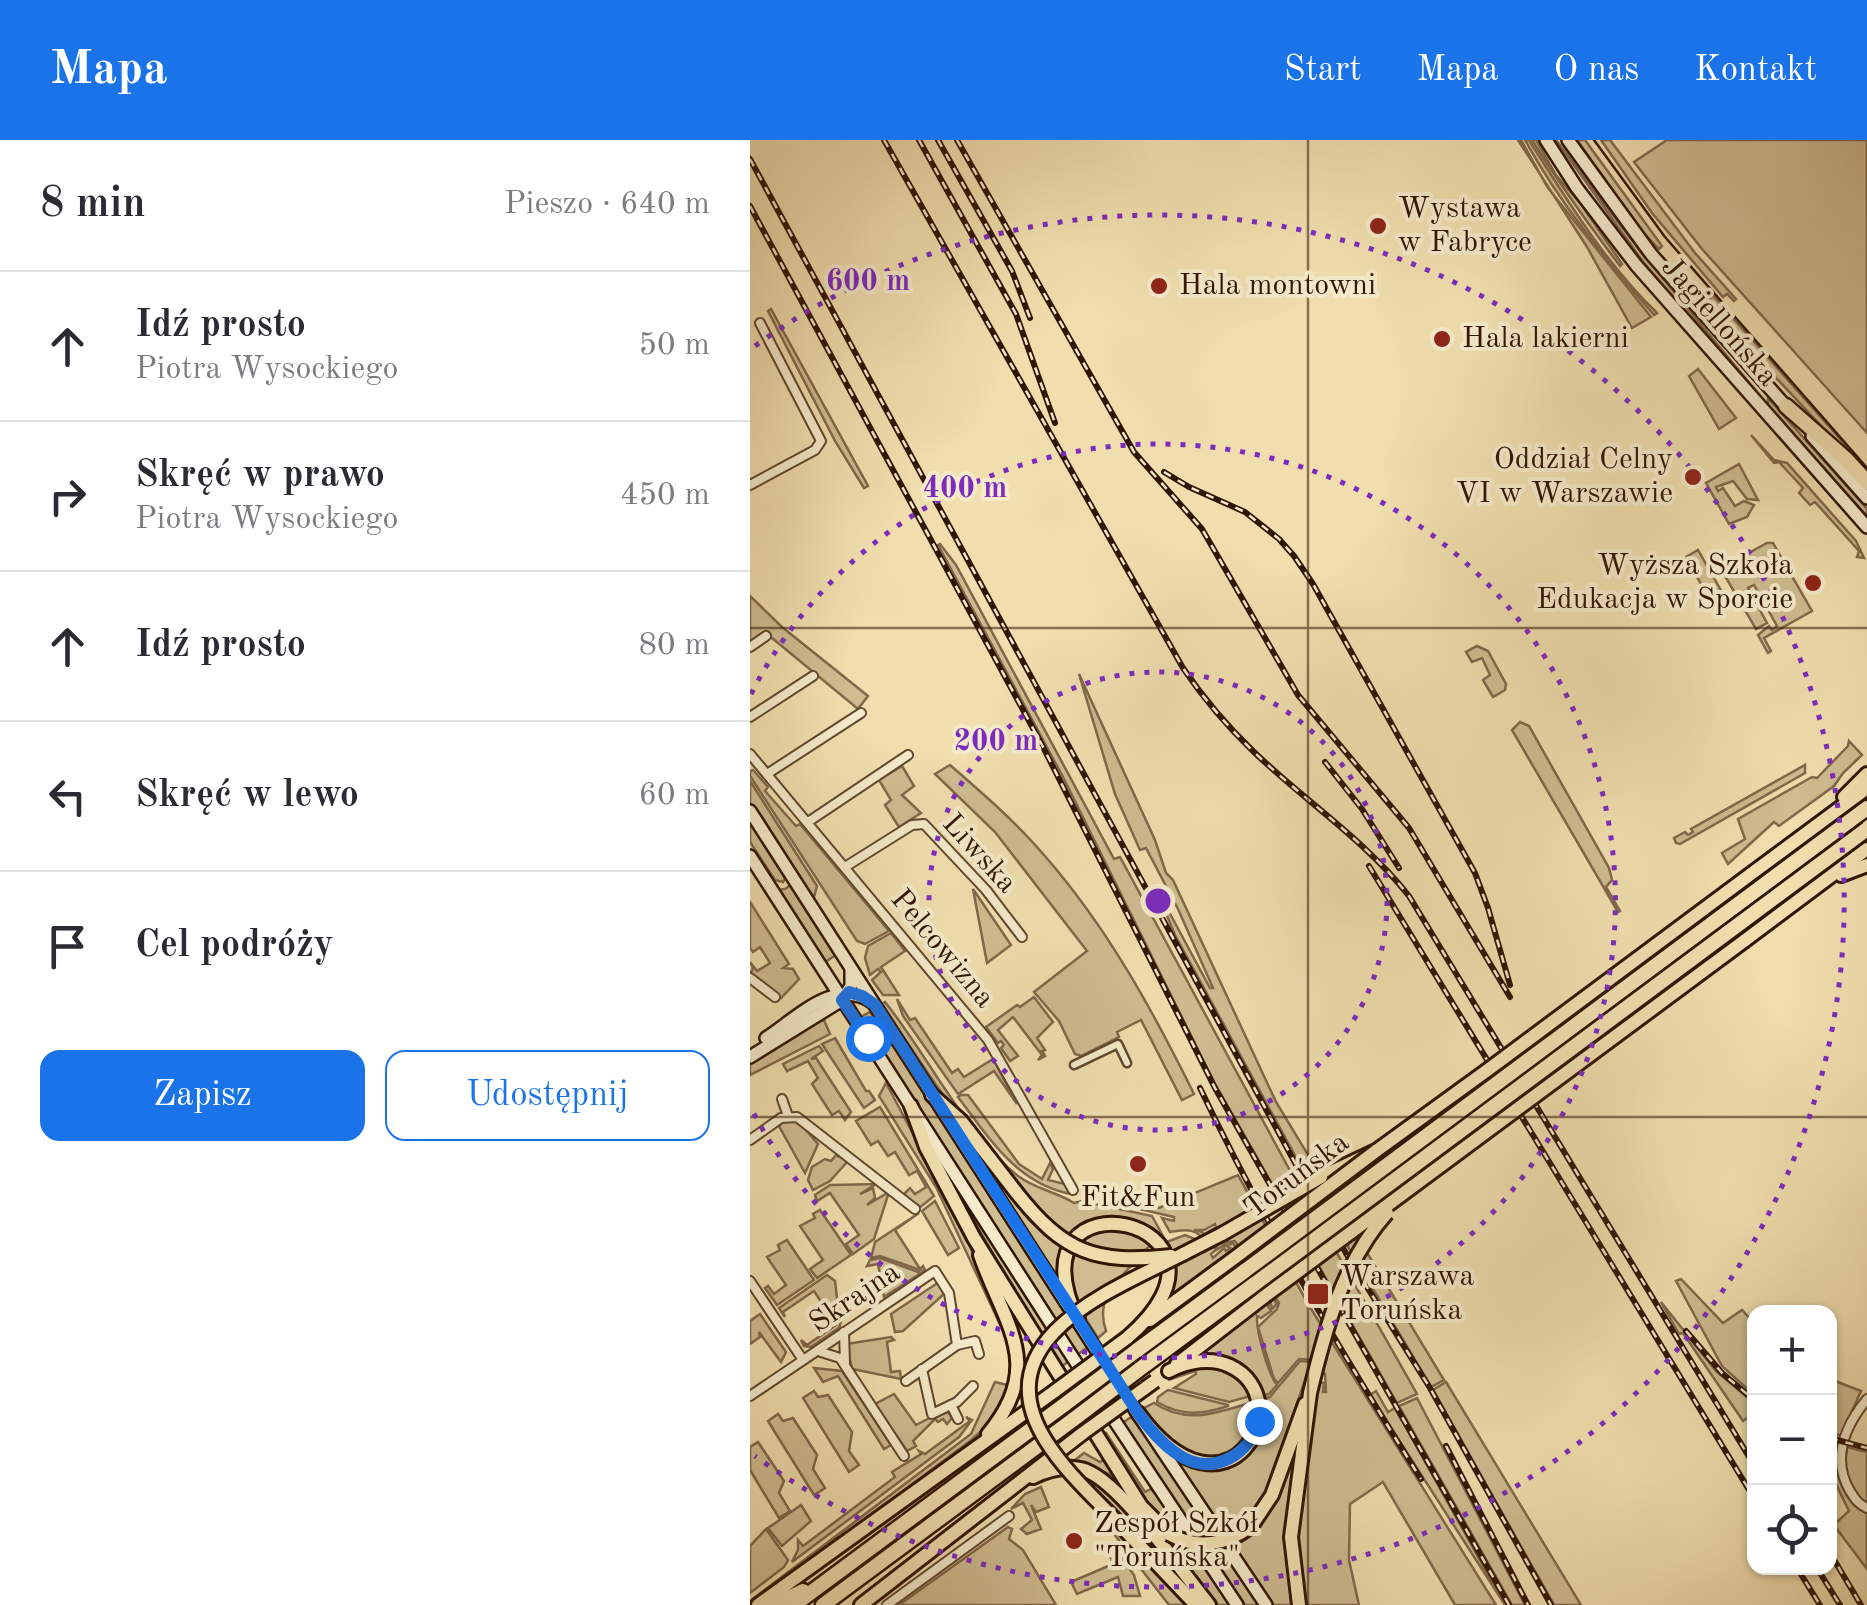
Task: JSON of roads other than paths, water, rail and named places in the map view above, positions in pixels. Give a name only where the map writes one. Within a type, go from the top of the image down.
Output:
[{"type":"highway","points":[[1786,406],[1867,482]]},
{"type":"highway","name":"Toruńska","points":[[794,1605],[1867,808]]},
{"type":"highway","name":"Toruńska","points":[[826,1605],[1145,1366],[1261,1290],[1867,829]]},
{"type":"highway","points":[[774,1605],[851,1562]]},
{"type":"main road","name":"Jagiellońska","points":[[1546,140],[1636,265],[1867,527]]},
{"type":"main road","name":"Jagiellońska","points":[[1568,140],[1651,254],[1867,498]]},
{"type":"main road","name":"Toruńska","points":[[758,1605],[1127,1338],[1806,833],[1861,788],[1867,774]]},
{"type":"main road","points":[[750,811],[1266,1605]]},
{"type":"main road","name":"Toruńska","points":[[860,1605],[1012,1486],[1156,1381],[1261,1290],[1425,1178],[1867,849]]},
{"type":"main road","points":[[750,856],[1237,1605]]},
{"type":"main road","points":[[1800,899],[1867,864]]},
{"type":"main road","points":[[766,880],[776,887],[784,886],[789,879],[788,870]]},
{"type":"main road","points":[[750,1057],[843,995],[852,974],[846,960]]},
{"type":"main road","points":[[750,1049],[843,995],[862,996],[875,1005]]},
{"type":"main road","points":[[932,1095],[961,1122],[1046,1226],[1088,1253],[1130,1260],[1183,1254]]},
{"type":"main road","points":[[911,1106],[928,1150],[974,1238],[1141,1506],[1168,1534],[1189,1542],[1209,1544],[1234,1538],[1252,1525],[1272,1495],[1310,1393],[1326,1331],[1358,1252],[1386,1214],[1425,1178]]},
{"type":"main road","points":[[1196,1605],[1046,1441],[1033,1412],[1031,1376],[1044,1344],[1068,1317],[1337,1168],[1376,1152]]},
{"type":"main road","points":[[1078,1320],[1067,1290],[1065,1270],[1070,1249],[1094,1226],[1117,1222],[1140,1228],[1158,1244],[1167,1264],[1164,1292],[1149,1316],[1127,1338]]},
{"type":"main road","points":[[969,1453],[993,1428],[1010,1401],[1018,1366],[1013,1332],[974,1238]]},
{"type":"main road","points":[[1138,1413],[1177,1454],[1190,1461],[1210,1464],[1233,1458],[1249,1443],[1259,1421],[1257,1397],[1244,1376],[1220,1362],[1200,1361],[1169,1370]]},
{"type":"main road","points":[[1299,1605],[1291,1537],[1310,1393]]},
{"type":"main road","points":[[1012,1486],[1058,1468],[1092,1474],[1118,1495],[1209,1605]]},
{"type":"street","points":[[750,485],[818,448],[822,441],[760,323]]},
{"type":"street","points":[[750,647],[766,636]]},
{"type":"street","points":[[750,717],[813,676]]},
{"type":"street","points":[[767,774],[861,713]]},
{"type":"street","points":[[808,822],[908,755]]},
{"type":"street","name":"Pelcowizna","points":[[751,757],[998,1053],[1073,1190]]},
{"type":"street","name":"Liwska","points":[[845,867],[921,823],[986,890],[1022,937]]},
{"type":"street","points":[[750,978],[776,997]]},
{"type":"street","points":[[1074,1066],[1118,1044],[1127,1062]]},
{"type":"street","points":[[782,1099],[788,1116]]},
{"type":"street","points":[[750,1140],[788,1116],[799,1118],[914,1209]]},
{"type":"street","name":"Skrajna","points":[[750,1396],[936,1271],[949,1292],[960,1330],[958,1345]]},
{"type":"street","points":[[750,1282],[803,1360]]},
{"type":"street","points":[[844,1332],[845,1365]]},
{"type":"street","points":[[906,1380],[958,1345],[975,1341],[979,1354]]},
{"type":"street","points":[[815,1352],[832,1353],[845,1365],[904,1456]]},
{"type":"street","points":[[922,1369],[928,1416],[951,1405],[975,1384]]},
{"type":"street","points":[[1865,1400],[1847,1431],[1838,1460],[1855,1499],[1867,1508]]},
{"type":"street","points":[[951,1405],[958,1420]]},
{"type":"street","points":[[888,1605],[1009,1516]]},
{"type":"waterway","points":[[1535,1571],[1554,1605]]},
{"type":"tram line","points":[[1594,140],[1665,237],[1867,468]]},
{"type":"railway","points":[[884,140],[1183,668],[1244,742],[1373,856],[1409,896],[1747,1453]]},
{"type":"railway","points":[[919,140],[1016,314],[1055,423]]},
{"type":"railway","points":[[938,140],[1012,271],[1030,318]]},
{"type":"railway","points":[[957,140],[1134,452],[1202,529],[1298,695],[1409,828],[1510,997]]},
{"type":"railway","points":[[750,159],[1300,1172],[1430,1388],[1551,1605]]},
{"type":"railway","points":[[750,206],[1042,745],[1215,1088],[1509,1605]]},
{"type":"railway","points":[[1164,472],[1245,512],[1279,539],[1313,584],[1475,873],[1510,985]]},
{"type":"railway","points":[[1325,762],[1362,809],[1399,868]]},
{"type":"railway","points":[[1369,866],[1747,1487]]},
{"type":"railway","points":[[1200,1088],[1305,1287],[1421,1479]]},
{"type":"railway","points":[[1686,1331],[1722,1373],[1748,1395]]},
{"type":"railway","points":[[1837,1440],[1867,1448]]},
{"type":"railway","points":[[1446,1446],[1528,1605]]},
{"type":"railway","points":[[1837,1565],[1861,1605]]},
{"type":"railway","points":[[1801,1575],[1820,1605]]},
{"type":"railway","points":[[1821,1575],[1840,1605]]},
{"type":"place","name":"Wystawa w Fabryce","points":[[1378,226]]},
{"type":"place","name":"Hala montowni","points":[[1159,286]]},
{"type":"place","name":"Hala lakierni","points":[[1442,339]]},
{"type":"place","name":"Oddział Celny VI w Warszawie","points":[[1693,477]]},
{"type":"place","name":"Wyższa Szkoła Edukacja w Sporcie","points":[[1813,583]]},
{"type":"place","name":"Fit&Fun","points":[[1138,1164]]},
{"type":"place","name":"Warszawa Toruńska","points":[[1318,1294]]},
{"type":"place","name":"Zespół Szkół \"Toruńska\"","points":[[1074,1541]]}]
